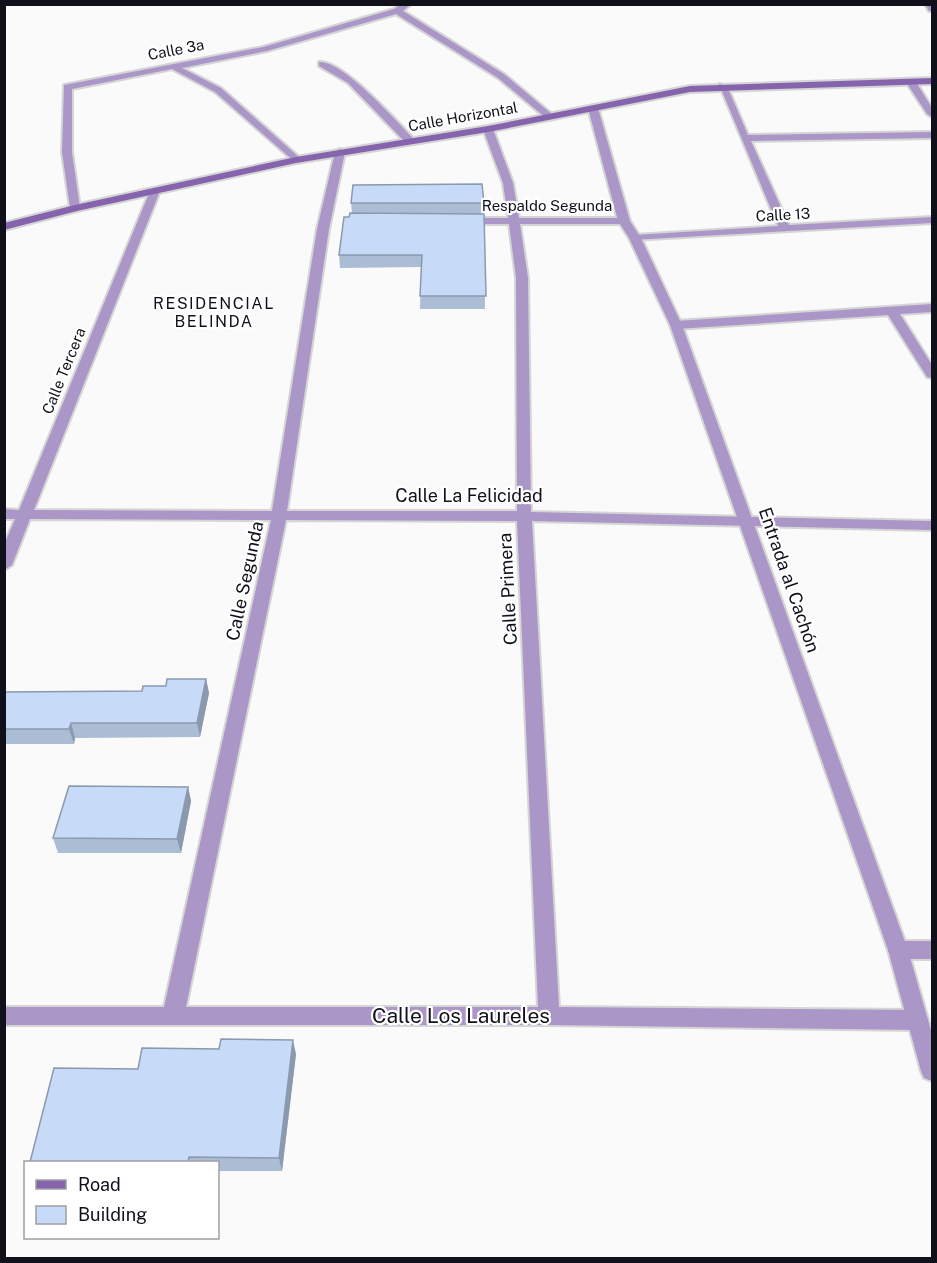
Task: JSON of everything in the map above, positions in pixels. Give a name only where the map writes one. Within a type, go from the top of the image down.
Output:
[{"type":"main road","name":"Calle Horizontal","points":[[4,227],[75,208],[296,160],[488,129],[690,89],[722,86],[933,81]]},
{"type":"street","name":"Calle 3a","points":[[75,208],[67,152],[67,87],[264,49],[397,11],[407,4]]},
{"type":"street","points":[[928,4],[933,9]]},
{"type":"street","points":[[397,11],[501,76],[550,117]]},
{"type":"street","points":[[322,64],[351,81],[411,141]]},
{"type":"street","points":[[172,66],[218,90],[296,160]]},
{"type":"street","points":[[911,82],[933,114]]},
{"type":"street","points":[[722,86],[785,230]]},
{"type":"street","name":"Entrada al Cachón","points":[[593,108],[624,221],[635,238],[676,325],[747,519],[898,950],[916,1020],[933,1071]]},
{"type":"street","name":"Calle Primera","points":[[488,129],[507,183],[522,278],[524,516],[549,1016]]},
{"type":"street","points":[[745,138],[933,135]]},
{"type":"street","name":"Calle Segunda","points":[[173,1016],[279,515],[332,220],[340,152]]},
{"type":"street","name":"Calle Tercera","points":[[4,565],[155,191]]},
{"type":"street","name":"Calle 13","points":[[635,238],[933,220]]},
{"type":"street","name":"Respaldo Segunda","points":[[455,221],[624,221]]},
{"type":"street","points":[[676,325],[933,308]]},
{"type":"street","points":[[891,310],[933,374]]},
{"type":"street","name":"Calle La Felicidad","points":[[4,514],[524,516],[747,519],[933,525]]},
{"type":"street","points":[[898,950],[933,950]]},
{"type":"street","name":"Calle Los Laureles","points":[[4,1016],[549,1016],[916,1020]]},
{"type":"building","points":[[482,184],[484,203],[351,203],[353,185]]},
{"type":"building","points":[[350,213],[484,214],[486,296],[420,296],[422,255],[339,255],[344,217],[349,217]]},
{"type":"building","points":[[167,679],[206,679],[197,723],[71,723],[69,729],[4,729],[4,692],[142,691],[143,686],[166,686]]},
{"type":"building","points":[[69,786],[188,787],[177,839],[53,838]]},
{"type":"building","points":[[221,1039],[293,1040],[279,1158],[189,1157],[188,1161],[30,1161],[54,1068],[138,1069],[142,1048],[219,1049]]},
{"type":"district","name":"RESIDENCIAL BELINDA","points":[[214,312]]}]
